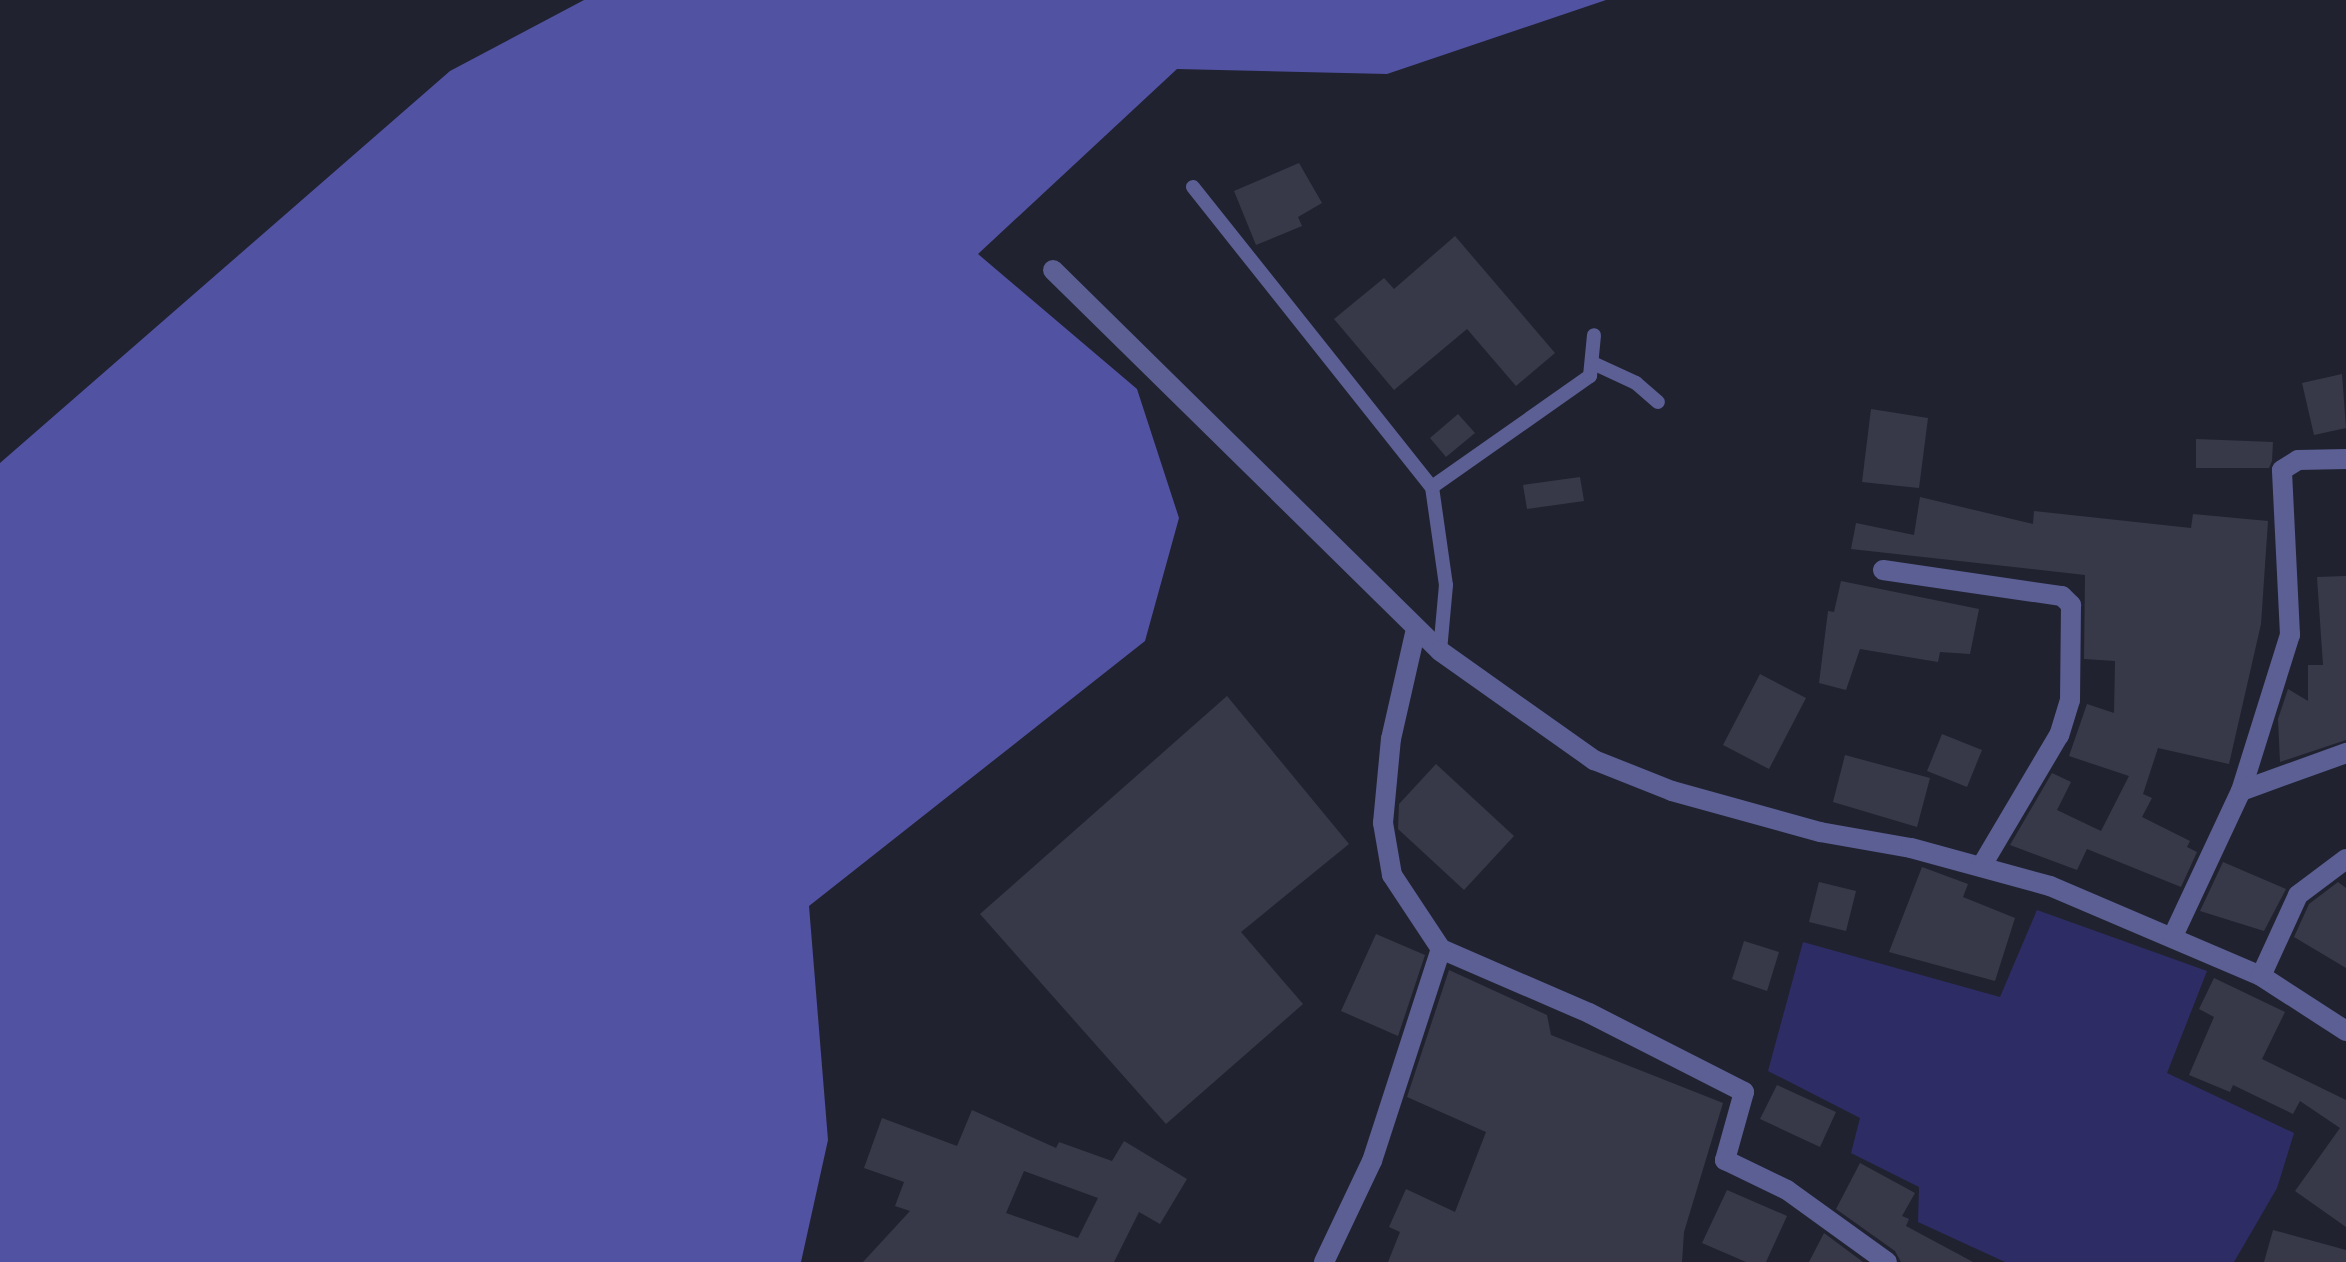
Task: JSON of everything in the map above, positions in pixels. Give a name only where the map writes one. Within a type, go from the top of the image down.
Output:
[{"type":"street","points":[[1053,270],[1440,651],[1594,760],[1672,791],[1820,832],[1981,866],[2050,886],[2261,976],[2346,1031]]},
{"type":"street","points":[[2173,936],[2241,790],[2290,635],[2282,470],[2298,460],[2346,459]]},
{"type":"street","points":[[1884,570],[2062,596],[2071,605],[2070,700],[2059,735],[1981,866]]},
{"type":"street","points":[[1416,629],[1390,739],[1383,823],[1392,875],[1442,949],[1589,1012],[1744,1092],[1725,1160],[1787,1190],[1888,1262]]},
{"type":"street","points":[[2241,790],[2346,753]]},
{"type":"street","points":[[2261,976],[2298,895],[2346,859]]},
{"type":"street","points":[[1324,1262],[1372,1161],[1442,949]]},
{"type":"lane","points":[[1194,187],[1432,487],[1446,585],[1440,651]]},
{"type":"lane","points":[[1432,487],[1590,376],[1595,364],[1594,335]]},
{"type":"lane","points":[[1595,364],[1636,382],[1658,402]]},
{"type":"shaded area","points":[[584,0],[1606,0],[1387,74],[1177,69],[978,254],[1137,389],[1179,518],[1145,641],[809,906],[828,1140],[801,1262],[0,1262],[0,463],[450,71]]},
{"type":"shaded area","points":[[2037,910],[2207,971],[2167,1073],[2294,1133],[2277,1188],[2234,1262],[2005,1262],[1918,1222],[1919,1187],[1851,1153],[1860,1118],[1768,1071],[1803,942],[2000,997]]},
{"type":"building","points":[[1299,163],[1322,203],[1298,217],[1302,226],[1256,245],[1234,191]]},
{"type":"building","points":[[1455,236],[1555,353],[1516,386],[1467,329],[1394,390],[1334,319],[1384,278],[1394,289]]},
{"type":"building","points":[[2342,374],[2346,428],[2314,435],[2302,383]]},
{"type":"building","points":[[1871,409],[1928,418],[1919,488],[1862,482]]},
{"type":"building","points":[[1458,414],[1475,433],[1446,457],[1430,438]]},
{"type":"building","points":[[2196,439],[2273,442],[2272,461],[2269,468],[2196,468]]},
{"type":"building","points":[[1580,477],[1584,501],[1527,509],[1523,485]]},
{"type":"building","points":[[1920,497],[2033,524],[2034,511],[2191,528],[2193,514],[2268,521],[2261,624],[2229,764],[2158,748],[2143,794],[2152,798],[2142,817],[2190,841],[2187,847],[2197,852],[2181,887],[2087,849],[2077,870],[2010,845],[2052,773],[2071,782],[2057,810],[2101,831],[2129,776],[2069,756],[2087,704],[2114,713],[2115,661],[2084,659],[2085,575],[1851,549],[1856,523],[1914,535]]},
{"type":"building","points":[[2346,576],[2346,740],[2280,762],[2278,719],[2288,689],[2308,701],[2308,665],[2323,665],[2317,577]]},
{"type":"building","points":[[1841,581],[1979,609],[1970,654],[1940,652],[1938,662],[1860,649],[1846,690],[1819,683],[1828,611],[1834,612]]},
{"type":"building","points":[[1760,674],[1806,698],[1769,769],[1723,745]]},
{"type":"building","points":[[1227,696],[1349,844],[1241,932],[1303,1004],[1166,1124],[980,914]]},
{"type":"building","points":[[1942,734],[1982,750],[1967,787],[1927,771]]},
{"type":"building","points":[[1845,755],[1930,778],[1917,827],[1833,802]]},
{"type":"building","points":[[1436,764],[1514,836],[1464,890],[1398,829],[1399,804]]},
{"type":"building","points":[[2223,862],[2286,889],[2264,931],[2200,911]]},
{"type":"building","points":[[1922,867],[1968,884],[1963,897],[2015,918],[1995,981],[1889,952]]},
{"type":"building","points":[[1819,882],[1856,891],[1846,931],[1809,922]]},
{"type":"building","points":[[2338,882],[2346,888],[2346,968],[2294,937],[2309,904]]},
{"type":"building","points":[[1376,934],[1425,955],[1398,1036],[1341,1011]]},
{"type":"building","points":[[1744,941],[1779,952],[1767,991],[1732,979]]},
{"type":"building","points":[[1449,970],[1547,1015],[1551,1035],[1723,1103],[1684,1232],[1682,1262],[1388,1262],[1400,1232],[1389,1227],[1406,1189],[1455,1212],[1486,1132],[1407,1097]]},
{"type":"building","points":[[2214,978],[2285,1012],[2262,1059],[2346,1100],[2346,1227],[2295,1191],[2340,1128],[2300,1101],[2293,1114],[2233,1085],[2230,1092],[2189,1075],[2214,1017],[2199,1009]]},
{"type":"building","points":[[1777,1085],[1836,1112],[1820,1147],[1760,1119]]},
{"type":"building","points":[[972,1110],[1056,1148],[1059,1142],[1112,1161],[1124,1141],[1187,1179],[1160,1224],[1139,1212],[1114,1262],[863,1262],[910,1211],[895,1206],[904,1182],[864,1168],[882,1118],[957,1146]],"holes":[[[1024,1171],[1098,1198],[1078,1238],[1006,1213]]]},
{"type":"building","points":[[1860,1163],[1915,1193],[1902,1216],[1909,1219],[1906,1226],[1973,1262],[1901,1262],[1895,1251],[1836,1209]]},
{"type":"building","points":[[1727,1190],[1787,1216],[1766,1262],[1746,1262],[1702,1243]]},
{"type":"building","points":[[2273,1230],[2346,1250],[2346,1262],[2264,1262]]},
{"type":"building","points":[[1824,1233],[1863,1262],[1809,1262]]}]
